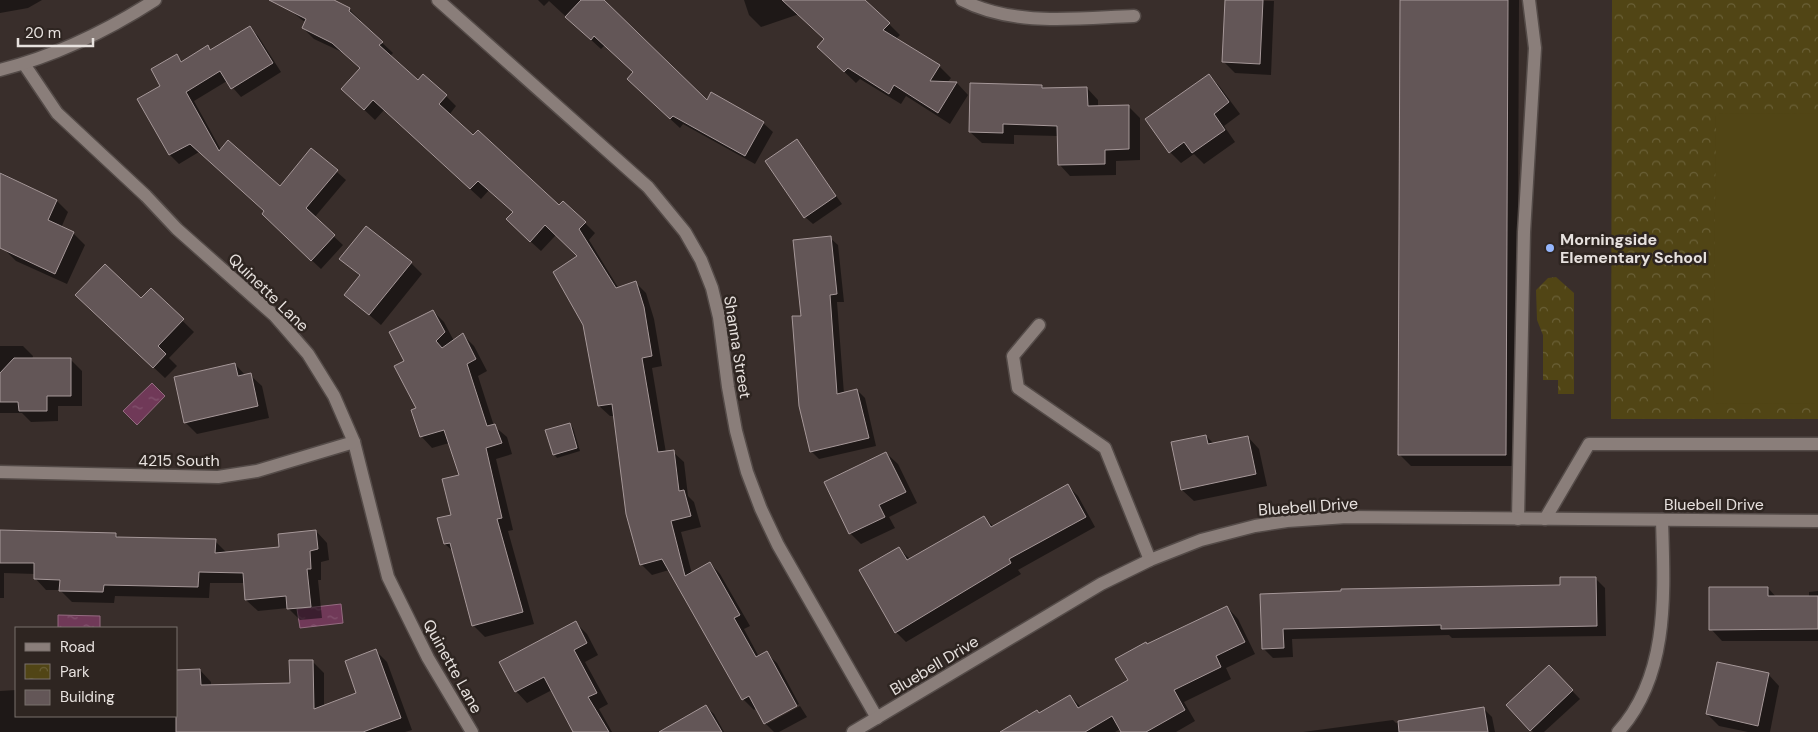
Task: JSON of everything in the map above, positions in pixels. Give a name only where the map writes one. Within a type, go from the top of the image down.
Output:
[{"type":"street","points":[[0,70],[24,64],[87,39],[155,0]]},
{"type":"street","name":"Shanna Street","points":[[438,0],[648,187],[685,232],[701,260],[712,288],[719,316],[736,431],[747,472],[761,509],[778,545],[877,718]]},
{"type":"street","points":[[962,0],[992,11],[1020,17],[1047,19],[1134,16]]},
{"type":"street","points":[[1518,519],[1524,242],[1535,48],[1529,0]]},
{"type":"street","name":"Quinette Lane","points":[[24,64],[46,99],[62,117],[146,196],[177,229],[275,316],[308,354],[334,396],[354,442],[388,577],[428,658],[472,732]]},
{"type":"street","points":[[1039,325],[1014,356],[1018,388],[1105,448],[1150,560]]},
{"type":"street","name":"4215 South","points":[[0,472],[218,477],[257,471],[354,442]]},
{"type":"street","points":[[1545,519],[1589,444],[1818,444]]},
{"type":"street","name":"Bluebell Drive","points":[[853,732],[1101,584],[1150,560],[1230,532],[1287,521],[1347,517],[1818,521]]},
{"type":"street","points":[[1618,732],[1634,710],[1655,659],[1663,610],[1662,520]]},
{"type":"green space","points":[[1612,0],[1818,0],[1818,419],[1611,419]]},
{"type":"green space","points":[[1716,113],[1818,114],[1818,404],[1713,403]]},
{"type":"green space","points":[[1556,277],[1574,293],[1574,394],[1558,394],[1558,380],[1543,380],[1543,335],[1537,320],[1536,290],[1548,278]]},
{"type":"water","points":[[152,383],[165,396],[137,425],[123,411]]},
{"type":"water","points":[[341,604],[343,623],[300,628],[297,609]]},
{"type":"water","points":[[58,615],[100,616],[100,627],[58,627]]},
{"type":"building","points":[[269,0],[334,0],[350,8],[349,11],[383,42],[379,45],[418,80],[423,74],[447,95],[439,104],[473,135],[478,130],[559,205],[563,201],[586,222],[579,229],[616,288],[636,281],[644,307],[652,356],[642,358],[658,452],[674,450],[679,491],[684,490],[691,516],[671,521],[685,576],[710,562],[740,615],[734,618],[756,657],[767,651],[797,706],[764,724],[749,696],[742,700],[662,559],[640,565],[626,514],[612,404],[598,406],[583,325],[553,272],[577,256],[545,225],[530,242],[506,219],[513,212],[478,181],[470,189],[373,100],[364,110],[341,89],[360,68],[332,43],[302,28],[306,19]]},
{"type":"building","points":[[581,0],[604,0],[707,100],[711,92],[764,122],[745,156],[673,116],[670,119],[627,79],[633,72],[594,36],[591,40],[565,17]]},
{"type":"building","points":[[782,0],[865,0],[890,23],[883,30],[940,65],[930,81],[957,82],[938,113],[894,85],[889,94],[848,68],[844,72],[817,47],[824,39]]},
{"type":"building","points":[[1225,0],[1263,0],[1260,64],[1222,62]]},
{"type":"building","points":[[1400,0],[1508,0],[1506,455],[1398,455]]},
{"type":"building","points":[[250,26],[273,63],[231,89],[220,71],[186,92],[219,151],[228,140],[280,186],[311,148],[338,170],[306,208],[335,235],[311,261],[262,214],[264,211],[190,144],[169,155],[137,99],[160,86],[151,69],[177,54],[181,62],[208,45],[210,50]]},
{"type":"building","points":[[1209,74],[1229,102],[1214,114],[1225,130],[1192,153],[1184,142],[1169,153],[1145,119]]},
{"type":"building","points":[[970,83],[1042,85],[1042,88],[1087,87],[1088,106],[1129,105],[1129,149],[1105,150],[1105,164],[1058,165],[1057,126],[1003,124],[1003,133],[969,132]]},
{"type":"building","points":[[797,139],[836,196],[804,218],[765,161]]},
{"type":"building","points":[[0,173],[57,200],[48,220],[74,232],[55,274],[0,248]]},
{"type":"building","points":[[366,226],[412,262],[369,315],[344,295],[360,275],[339,259]]},
{"type":"building","points":[[831,236],[837,294],[830,295],[837,394],[857,389],[869,438],[810,452],[799,406],[792,316],[801,316],[793,240]]},
{"type":"building","points":[[105,264],[141,298],[151,288],[184,319],[158,346],[166,354],[153,368],[75,295]]},
{"type":"building","points":[[433,310],[445,332],[436,341],[442,348],[463,333],[476,359],[467,364],[487,426],[495,424],[502,443],[486,448],[502,518],[497,519],[523,612],[472,626],[450,543],[444,544],[437,518],[451,515],[442,479],[459,475],[444,430],[420,437],[411,410],[416,408],[394,366],[404,361],[389,332]]},
{"type":"building","points":[[14,358],[71,358],[71,396],[47,396],[47,411],[19,411],[18,402],[0,402],[0,373]]},
{"type":"building","points":[[235,363],[238,376],[251,373],[258,406],[184,423],[174,377]]},
{"type":"building","points":[[570,423],[577,448],[553,455],[545,430]]},
{"type":"building","points":[[1206,435],[1208,444],[1248,436],[1256,474],[1181,490],[1171,442]]},
{"type":"building","points":[[886,452],[906,492],[879,505],[885,517],[849,534],[824,482]]},
{"type":"building","points":[[1068,484],[1086,517],[1009,559],[1011,563],[895,633],[859,570],[899,547],[907,560],[984,516],[991,527]]},
{"type":"building","points":[[0,530],[116,533],[116,537],[216,539],[215,553],[279,547],[278,534],[316,530],[318,549],[310,551],[311,569],[307,569],[311,607],[287,609],[286,596],[245,600],[243,573],[199,572],[198,587],[104,585],[103,592],[59,591],[60,580],[34,579],[34,563],[0,563]]},
{"type":"building","points":[[1560,577],[1596,577],[1597,626],[1441,629],[1441,625],[1283,629],[1284,648],[1262,649],[1260,594],[1341,591],[1341,589],[1560,585]]},
{"type":"building","points":[[1709,587],[1768,587],[1768,596],[1818,596],[1818,629],[1709,630]]},
{"type":"building","points":[[1227,606],[1245,642],[1216,656],[1221,667],[1174,690],[1185,710],[1146,732],[1121,732],[1112,716],[1085,732],[1000,732],[1037,710],[1039,713],[1070,695],[1078,708],[1128,680],[1115,659],[1146,642],[1147,644]]},
{"type":"building","points":[[576,621],[587,643],[574,650],[597,693],[588,697],[609,732],[573,732],[544,677],[515,692],[499,662]]},
{"type":"building","points":[[376,649],[401,718],[363,732],[176,732],[176,717],[178,717],[178,670],[200,669],[201,685],[290,683],[289,660],[313,660],[314,709],[356,693],[345,661]]},
{"type":"building","points":[[1717,662],[1769,673],[1758,726],[1706,714]]},
{"type":"building","points":[[1549,665],[1573,690],[1530,731],[1506,705]]},
{"type":"building","points":[[706,705],[722,732],[659,732]]},
{"type":"building","points":[[1484,707],[1488,732],[1399,732],[1398,721]]},
{"type":"place","name":"Morningside Elementary School","points":[[1550,248]]}]
